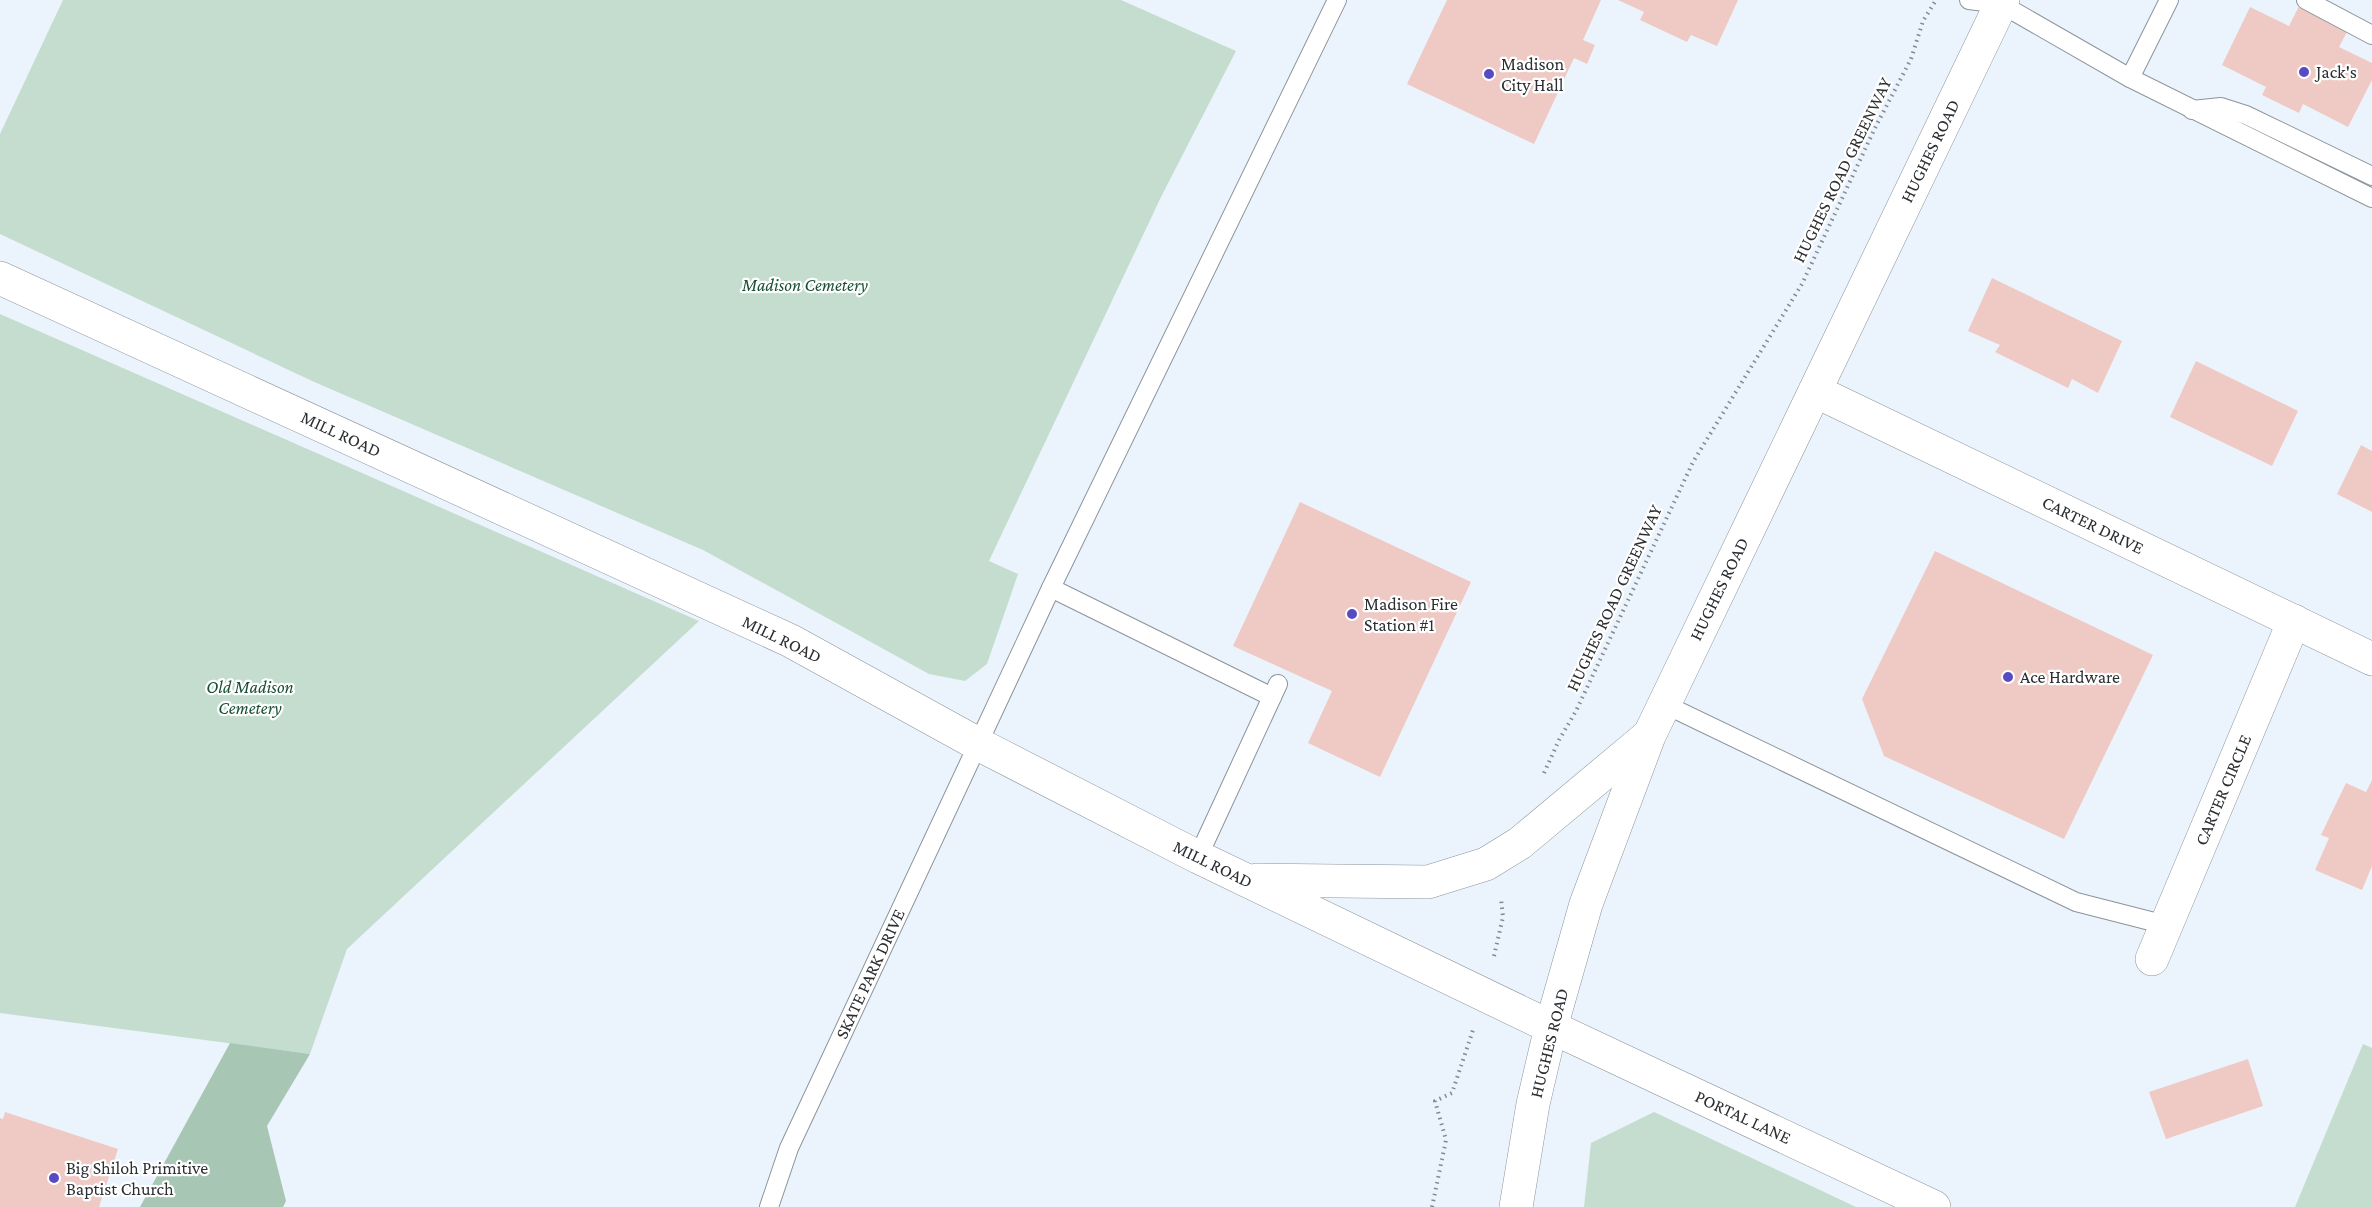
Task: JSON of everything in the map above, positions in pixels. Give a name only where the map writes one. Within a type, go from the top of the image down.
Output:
[{"type":"street","name":"HUGHES ROAD","points":[[1516,1207],[1533,1104],[1551,1027],[1586,904],[1648,736],[2001,1]]},
{"type":"street","name":"MILL ROAD","points":[[0,278],[791,641],[978,744],[1198,857],[1551,1027]]},
{"type":"street","name":"CARTER DRIVE","points":[[1815,391],[2372,659]]},
{"type":"street","name":"CARTER CIRCLE","points":[[2152,959],[2294,621]]},
{"type":"street","points":[[1246,880],[1428,882],[1486,864],[1520,843],[1648,736]]},
{"type":"street","name":"PORTAL LANE","points":[[1551,1027],[1934,1207]]},
{"type":"lane","name":"SKATE PARK DRIVE","points":[[769,1207],[789,1148],[1051,588],[1336,0]]},
{"type":"lane","points":[[1969,0],[2001,1],[2130,78],[2372,198]]},
{"type":"lane","points":[[2130,78],[2169,0]]},
{"type":"lane","points":[[2306,0],[2372,35]]},
{"type":"lane","points":[[2192,110],[2221,107],[2246,115],[2372,176]]},
{"type":"lane","points":[[1051,588],[1275,690],[1198,857]]},
{"type":"lane","points":[[1664,704],[2076,902],[2166,924]]},
{"type":"path","name":"HUGHES ROAD GREENWAY","points":[[1543,776],[1693,462],[1802,284],[1875,128],[1911,59],[1923,21],[1936,0]]},
{"type":"path","points":[[1432,1207],[1446,1140],[1435,1101],[1452,1093],[1484,995],[1503,917],[1502,900],[1486,864]]},
{"type":"green space","name":"Madison Cemetery","points":[[63,0],[1121,0],[1236,51],[1161,197],[989,561],[1018,574],[987,664],[965,681],[929,674],[703,550],[312,381],[0,234],[0,134]]},
{"type":"green space","name":"Old Madison Cemetery","points":[[0,314],[699,621],[347,949],[310,1054],[0,1013]]},
{"type":"green space","points":[[230,1043],[310,1054],[267,1126],[286,1201],[283,1207],[140,1207]]},
{"type":"green space","points":[[2363,1044],[2372,1048],[2372,1207],[2295,1207]]},
{"type":"green space","points":[[1654,1112],[1856,1207],[1584,1207],[1591,1143]]},
{"type":"building","name":"Madison City Hall","points":[[1447,0],[1601,0],[1583,40],[1595,45],[1587,64],[1574,58],[1534,144],[1407,84]]},
{"type":"building","points":[[1618,0],[1738,0],[1717,46],[1691,35],[1687,42],[1640,20],[1644,12]]},
{"type":"building","name":"Jack's","points":[[2299,6],[2348,30],[2339,47],[2372,63],[2372,80],[2348,127],[2303,104],[2299,113],[2262,95],[2266,87],[2222,65],[2250,7],[2289,26]]},
{"type":"building","points":[[1992,278],[2122,341],[2098,393],[2072,379],[2068,388],[1995,352],[2000,345],[1968,331]]},
{"type":"building","points":[[2196,361],[2298,411],[2272,466],[2170,417]]},
{"type":"building","points":[[2361,445],[2372,451],[2372,512],[2337,494]]},
{"type":"building","name":"Madison Fire Station #1","points":[[1300,502],[1471,582],[1380,777],[1308,743],[1332,691],[1233,646]]},
{"type":"building","name":"Ace Hardware","points":[[1935,551],[2153,655],[2064,839],[1884,756],[1862,699]]},
{"type":"building","points":[[2372,780],[2372,866],[2362,890],[2315,870],[2329,838],[2321,835],[2346,783],[2366,792]]},
{"type":"building","points":[[2248,1059],[2263,1106],[2166,1139],[2149,1092]]},
{"type":"building","name":"Big Shiloh Primitive Baptist Church","points":[[5,1112],[118,1149],[99,1207],[0,1207],[0,1118],[3,1119]]},
{"type":"place","name":"Jack's","points":[[2304,72]]},
{"type":"place","name":"Madison City Hall","points":[[1489,74]]},
{"type":"place","name":"Madison Fire Station #1","points":[[1352,614]]},
{"type":"place","name":"Ace Hardware","points":[[2008,677]]},
{"type":"place","name":"Big Shiloh Primitive Baptist Church","points":[[54,1178]]}]
